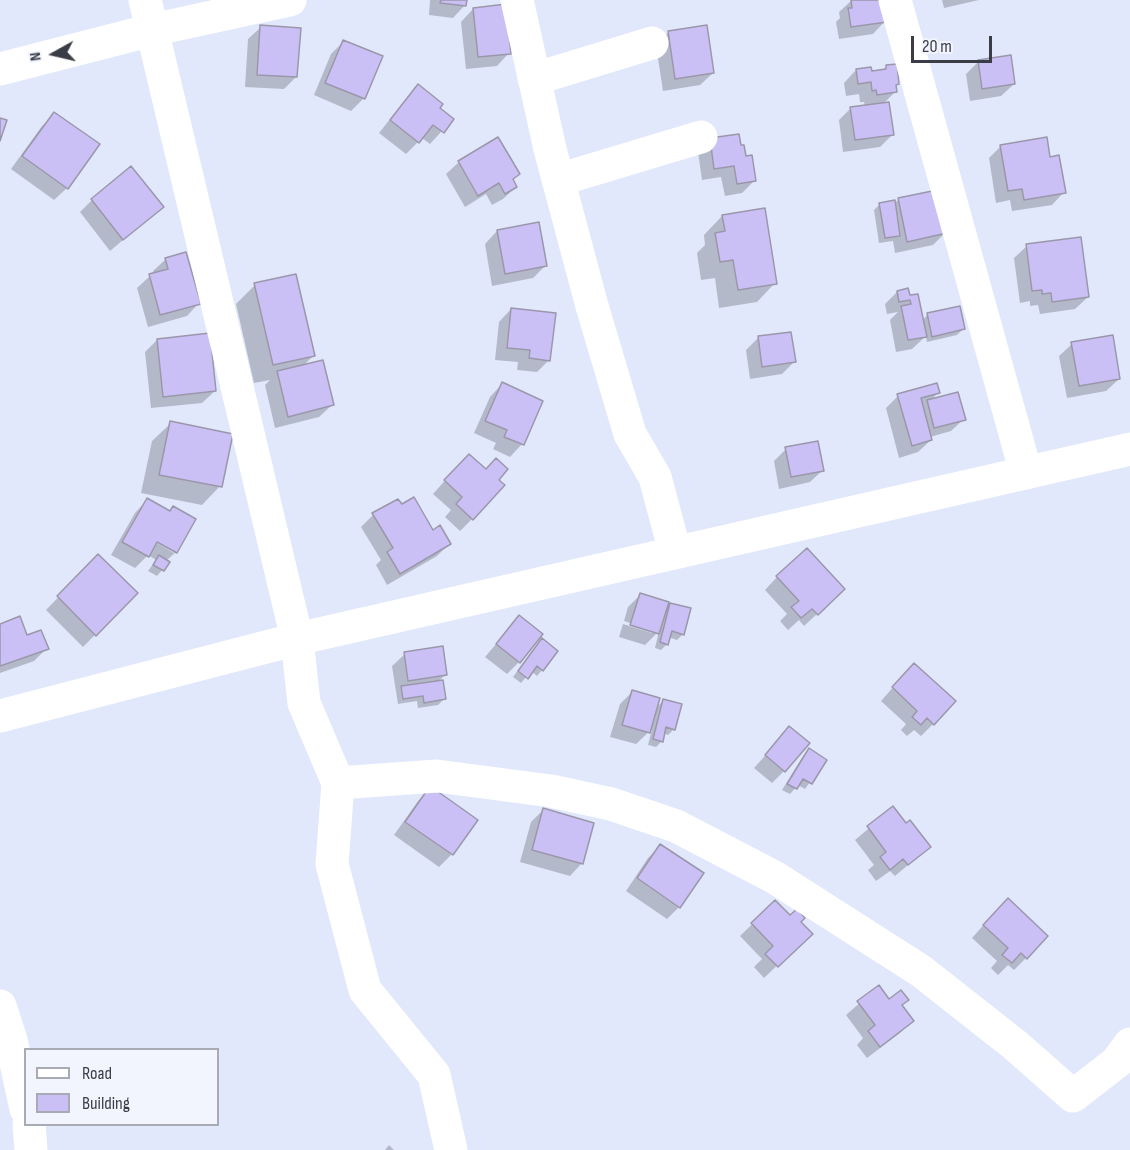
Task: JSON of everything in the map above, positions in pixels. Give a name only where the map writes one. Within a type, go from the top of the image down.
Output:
[{"type":"street","points":[[0,69],[148,15],[290,0]]},
{"type":"street","points":[[517,0],[558,180],[592,306],[630,434],[655,477],[675,552]]},
{"type":"street","points":[[895,0],[1026,472]]},
{"type":"street","points":[[148,15],[297,639],[304,703],[338,783],[332,864],[365,990],[434,1075],[451,1150]]},
{"type":"street","points":[[534,79],[652,43]]},
{"type":"street","points":[[558,180],[701,137]]},
{"type":"street","points":[[0,716],[297,639],[1130,449]]},
{"type":"street","points":[[338,783],[437,776],[551,791],[611,804],[676,826],[774,877],[921,971],[1015,1045],[1073,1096],[1118,1062],[1130,1044]]},
{"type":"street","points":[[0,1006],[11,1040],[24,1100]]},
{"type":"street","points":[[29,1126],[31,1150]]},
{"type":"building","points":[[441,0],[467,0],[466,6],[440,3]]},
{"type":"building","points":[[851,0],[883,0],[887,22],[851,27],[848,8],[852,8]]},
{"type":"building","points":[[506,4],[511,54],[478,57],[473,8]]},
{"type":"building","points":[[260,25],[301,28],[297,77],[257,75]]},
{"type":"building","points":[[707,25],[714,73],[675,79],[668,31]]},
{"type":"building","points":[[343,40],[383,56],[365,99],[325,83]]},
{"type":"building","points":[[1011,55],[1015,84],[982,89],[978,60]]},
{"type":"building","points":[[897,64],[899,84],[896,85],[897,92],[877,95],[876,90],[872,91],[871,82],[858,84],[856,69],[871,67],[872,71],[886,69],[886,65]]},
{"type":"building","points":[[418,84],[443,104],[440,108],[454,119],[444,133],[433,125],[419,143],[390,120]]},
{"type":"building","points":[[889,102],[894,135],[855,140],[850,107]]},
{"type":"building","points":[[54,112],[100,144],[68,189],[22,156]]},
{"type":"building","points":[[0,118],[7,120],[0,141]]},
{"type":"building","points":[[739,134],[746,156],[752,155],[756,181],[737,184],[734,166],[714,169],[710,138]]},
{"type":"building","points":[[498,137],[520,174],[513,179],[517,187],[505,194],[499,183],[478,196],[458,161]]},
{"type":"building","points":[[1047,137],[1050,157],[1059,155],[1066,193],[1024,200],[1022,189],[1008,191],[1000,145]]},
{"type":"building","points":[[131,166],[164,207],[123,240],[91,199]]},
{"type":"building","points":[[937,190],[947,233],[907,242],[898,198]]},
{"type":"building","points":[[895,200],[900,236],[885,238],[879,203]]},
{"type":"building","points":[[765,208],[777,284],[738,290],[733,260],[720,262],[715,233],[725,231],[722,215]]},
{"type":"building","points":[[539,222],[547,266],[505,274],[497,230]]},
{"type":"building","points":[[1081,237],[1089,297],[1052,302],[1051,293],[1042,294],[1042,290],[1032,291],[1026,244]]},
{"type":"building","points":[[186,252],[201,304],[160,315],[149,274],[168,269],[165,258]]},
{"type":"building","points":[[296,274],[315,356],[273,365],[254,283]]},
{"type":"building","points":[[908,288],[910,295],[918,294],[927,337],[908,340],[901,306],[911,304],[910,300],[899,302],[897,291]]},
{"type":"building","points":[[960,306],[965,329],[932,337],[927,313]]},
{"type":"building","points":[[511,308],[556,313],[550,361],[529,358],[530,350],[507,348]]},
{"type":"building","points":[[791,332],[796,362],[762,367],[758,336]]},
{"type":"building","points":[[210,333],[216,391],[163,397],[157,339]]},
{"type":"building","points":[[1113,335],[1120,379],[1079,386],[1071,342]]},
{"type":"building","points":[[323,360],[334,405],[288,417],[277,371]]},
{"type":"building","points":[[502,382],[543,401],[524,445],[504,437],[507,430],[485,421]]},
{"type":"building","points":[[937,383],[940,393],[921,398],[932,440],[912,446],[897,394]]},
{"type":"building","points":[[958,392],[966,420],[934,428],[927,400]]},
{"type":"building","points":[[170,421],[233,434],[222,487],[159,475]]},
{"type":"building","points":[[818,441],[824,471],[791,477],[785,447]]},
{"type":"building","points":[[469,454],[486,469],[496,458],[508,469],[499,480],[505,485],[473,520],[456,504],[462,497],[444,480]]},
{"type":"building","points":[[414,497],[433,530],[440,525],[451,544],[400,574],[387,552],[393,548],[372,513],[398,499],[402,504]]},
{"type":"building","points":[[147,498],[170,511],[173,506],[196,519],[177,553],[157,542],[149,557],[122,542]]},
{"type":"building","points":[[807,548],[845,589],[818,615],[812,609],[801,618],[791,607],[799,601],[776,576]]},
{"type":"building","points":[[98,554],[138,593],[96,636],[57,596]]},
{"type":"building","points":[[159,555],[170,562],[164,571],[153,565]]},
{"type":"building","points":[[640,593],[669,602],[659,634],[630,625]]},
{"type":"building","points":[[670,603],[691,608],[684,635],[672,631],[668,645],[660,642]]},
{"type":"building","points":[[519,615],[543,634],[520,663],[496,644]]},
{"type":"building","points":[[20,616],[27,635],[41,630],[49,649],[0,666],[0,624]]},
{"type":"building","points":[[542,638],[558,651],[543,671],[537,666],[528,679],[518,671]]},
{"type":"building","points":[[443,646],[447,675],[408,681],[404,652]]},
{"type":"building","points":[[914,663],[956,701],[934,725],[927,718],[921,725],[912,717],[917,711],[892,687]]},
{"type":"building","points":[[443,680],[446,699],[424,703],[423,696],[403,699],[401,686]]},
{"type":"building","points":[[632,690],[660,698],[650,733],[622,725]]},
{"type":"building","points":[[663,699],[682,704],[675,730],[666,727],[663,742],[653,739]]},
{"type":"building","points":[[789,726],[810,743],[785,772],[765,755]]},
{"type":"building","points":[[809,748],[827,760],[812,784],[803,779],[797,789],[787,784]]},
{"type":"building","points":[[430,786],[478,820],[453,855],[405,822]]},
{"type":"building","points":[[893,806],[906,823],[910,820],[931,847],[908,865],[903,859],[890,870],[880,857],[886,852],[867,826]]},
{"type":"building","points":[[543,808],[594,823],[583,864],[532,850]]},
{"type":"building","points":[[660,844],[704,873],[680,908],[637,878]]},
{"type":"building","points":[[1008,898],[1048,936],[1027,959],[1021,953],[1012,963],[1002,955],[1008,948],[983,925]]},
{"type":"building","points":[[775,900],[790,915],[797,909],[805,918],[801,922],[813,934],[778,967],[765,954],[773,946],[751,923]]},
{"type":"building","points":[[879,985],[889,999],[901,990],[909,1000],[902,1005],[914,1021],[880,1047],[868,1031],[875,1025],[857,1001]]}]
